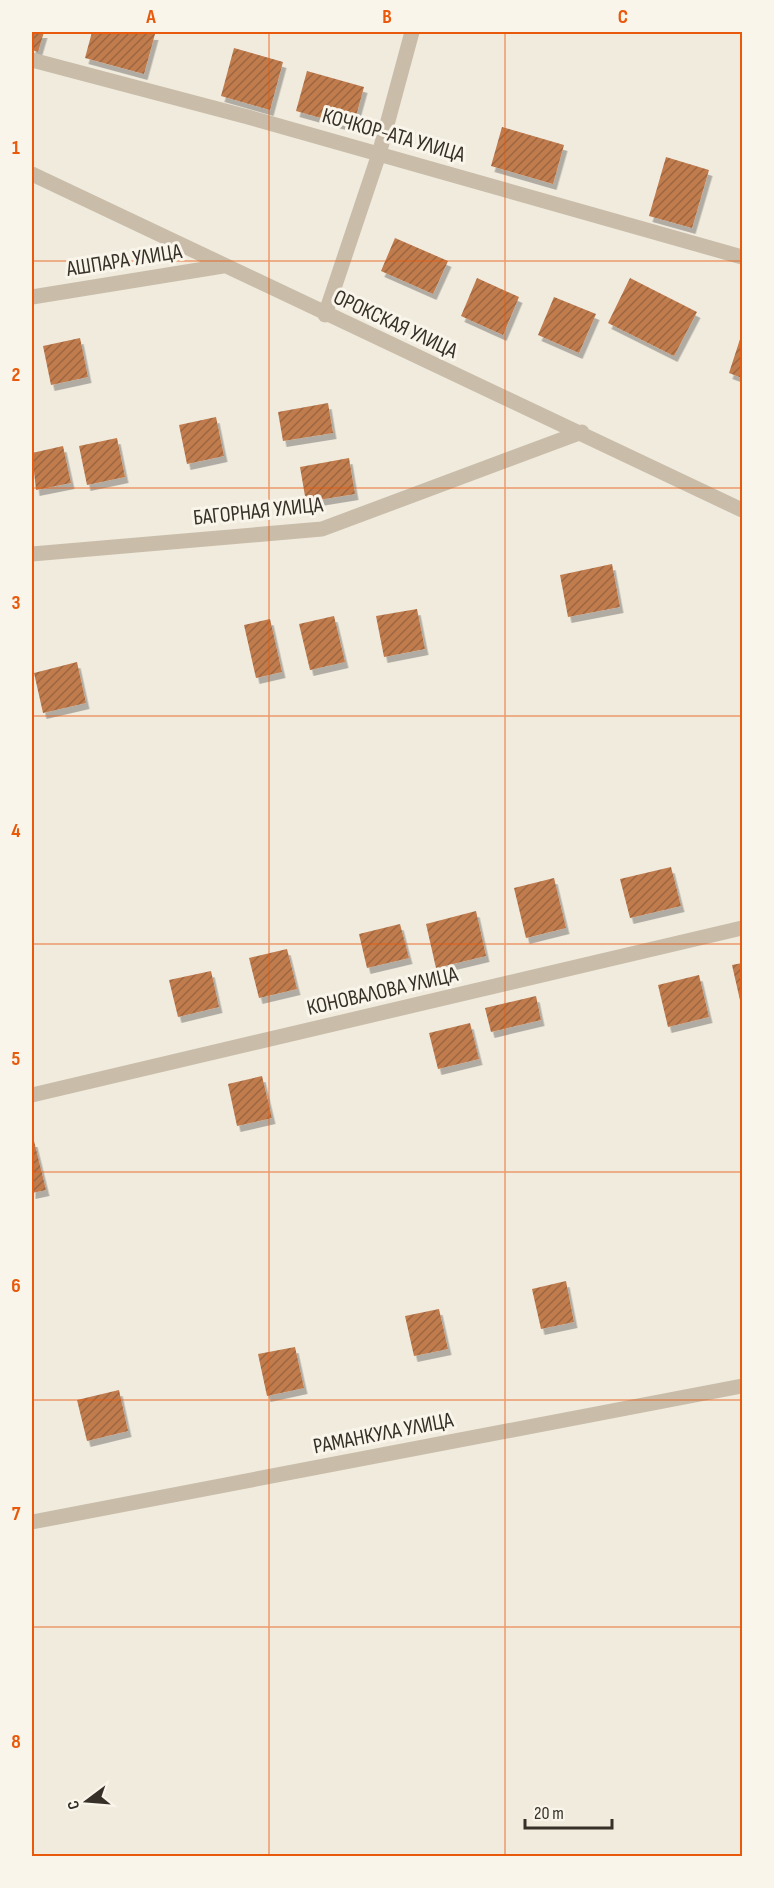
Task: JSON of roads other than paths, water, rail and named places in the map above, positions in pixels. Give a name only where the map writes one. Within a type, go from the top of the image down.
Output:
[{"type":"street","points":[[326,315],[379,154],[412,32]]},
{"type":"street","name":"КОЧКОР-АТА УЛИЦА","points":[[32,60],[379,154],[742,257]]},
{"type":"street","name":"ОРОКСКАЯ УЛИЦА","points":[[32,174],[326,315],[582,432],[742,510]]},
{"type":"street","name":"АШПАРА УЛИЦА","points":[[32,297],[223,266]]},
{"type":"street","name":"БАГОРНАЯ УЛИЦА","points":[[32,554],[322,529],[582,432]]},
{"type":"street","name":"КОНОВАЛОВА УЛИЦА","points":[[32,1095],[742,928]]},
{"type":"street","name":"РАМАНКУЛА УЛИЦА","points":[[32,1522],[742,1386]]}]
